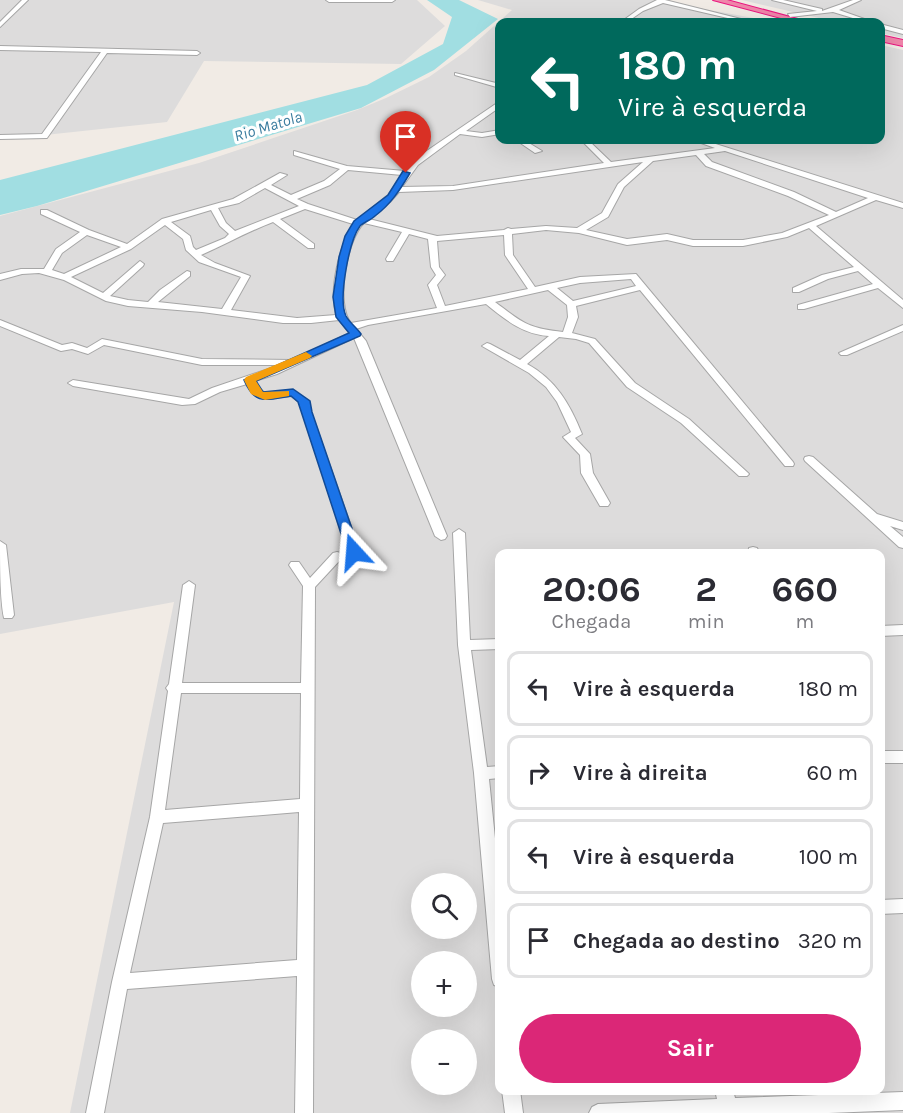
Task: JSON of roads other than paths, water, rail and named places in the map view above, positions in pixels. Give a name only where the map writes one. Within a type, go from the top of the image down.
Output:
[{"type":"highway","points":[[717,0],[787,18]]},
{"type":"highway","points":[[732,0],[788,18]]},
{"type":"highway","points":[[885,40],[903,45]]},
{"type":"street","points":[[0,25],[25,0]]},
{"type":"street","points":[[329,0],[392,0]]},
{"type":"street","points":[[630,18],[661,0],[734,18]]},
{"type":"street","points":[[775,0],[856,18]]},
{"type":"street","points":[[816,18],[858,0]]},
{"type":"street","points":[[885,27],[903,32]]},
{"type":"street","points":[[0,48],[197,53]]},
{"type":"street","points":[[0,137],[44,136],[105,51]]},
{"type":"street","points":[[457,74],[495,85]]},
{"type":"street","points":[[441,536],[361,341],[341,317],[338,297],[344,257],[350,236],[361,221],[397,190],[406,173],[415,163],[495,107]]},
{"type":"street","points":[[460,132],[487,135],[495,133]]},
{"type":"street","points":[[527,144],[538,151]]},
{"type":"street","points":[[588,144],[610,165]]},
{"type":"street","points":[[710,144],[903,206]]},
{"type":"street","points":[[397,190],[453,188],[727,149]]},
{"type":"street","points":[[297,153],[346,168],[406,173]]},
{"type":"street","points":[[699,154],[710,164],[791,194],[835,216]]},
{"type":"street","points":[[579,231],[605,215],[621,186],[651,160]]},
{"type":"street","points":[[290,199],[327,183],[346,168]]},
{"type":"street","points":[[64,277],[129,247],[165,221],[236,201],[283,174]]},
{"type":"street","points":[[266,185],[305,206],[432,238],[546,228],[579,231],[627,242],[667,237],[693,243],[743,243],[784,235],[835,216],[876,197]]},
{"type":"street","points":[[195,254],[228,240],[234,234],[305,206]]},
{"type":"street","points":[[214,208],[223,224],[234,234]]},
{"type":"street","points":[[44,212],[86,232],[129,247]]},
{"type":"street","points":[[273,218],[311,246]]},
{"type":"street","points":[[165,221],[187,238],[189,248],[195,254],[222,269],[246,276],[225,312]]},
{"type":"street","points":[[810,225],[903,305]]},
{"type":"street","points":[[508,230],[509,255],[532,289]]},
{"type":"street","points":[[47,271],[59,250],[86,232]]},
{"type":"street","points":[[390,259],[406,232]]},
{"type":"street","points":[[432,238],[435,267],[441,275],[432,285],[442,309]]},
{"type":"street","points":[[104,296],[140,264]]},
{"type":"street","points":[[796,290],[825,277],[860,268]]},
{"type":"street","points":[[3,274],[29,269],[47,271],[118,302],[225,312],[291,322],[341,317]]},
{"type":"street","points":[[151,304],[163,291],[187,274]]},
{"type":"street","points":[[73,384],[191,402],[290,362],[366,322],[487,300],[580,279],[628,275],[637,279],[789,464]]},
{"type":"street","points":[[801,307],[879,285]]},
{"type":"street","points":[[521,364],[561,334],[573,317],[571,304],[549,286]]},
{"type":"street","points":[[571,304],[642,287]]},
{"type":"street","points":[[487,300],[519,325],[536,332],[561,334],[592,341],[631,385],[685,421],[743,474]]},
{"type":"street","points":[[0,323],[61,348],[72,346],[87,351],[93,350],[102,342],[202,362],[290,362]]},
{"type":"street","points":[[844,353],[903,328]]},
{"type":"street","points":[[487,346],[521,364],[552,385],[561,398],[577,434],[568,437],[585,454],[587,473],[604,504]]},
{"type":"street","points":[[250,380],[255,392],[259,395],[293,393],[304,401],[354,552]]},
{"type":"street","points":[[809,459],[903,544]]},
{"type":"street","points":[[870,516],[903,526]]},
{"type":"street","points":[[459,532],[464,645],[481,773],[495,914]]},
{"type":"street","points":[[0,545],[8,615]]},
{"type":"street","points":[[309,586],[337,556]]},
{"type":"street","points":[[295,565],[309,586],[304,1113]]},
{"type":"street","points":[[95,1113],[120,982],[157,817],[189,585]]},
{"type":"street","points":[[885,631],[903,630]]},
{"type":"street","points":[[464,645],[495,644]]},
{"type":"street","points":[[173,688],[307,688]]},
{"type":"street","points":[[885,758],[903,757]]},
{"type":"street","points":[[481,773],[495,772]]},
{"type":"street","points":[[157,817],[306,805]]},
{"type":"street","points":[[885,907],[903,906]]},
{"type":"street","points":[[120,982],[305,967]]},
{"type":"street","points":[[512,1095],[514,1113]]},
{"type":"street","points":[[598,1113],[726,1103],[903,1101]]},
{"type":"water","name":"Rio Matola","points":[[427,0],[459,0],[496,18],[495,21],[434,70],[361,108],[37,206],[0,215],[0,180],[367,85],[443,44],[452,17]]}]
